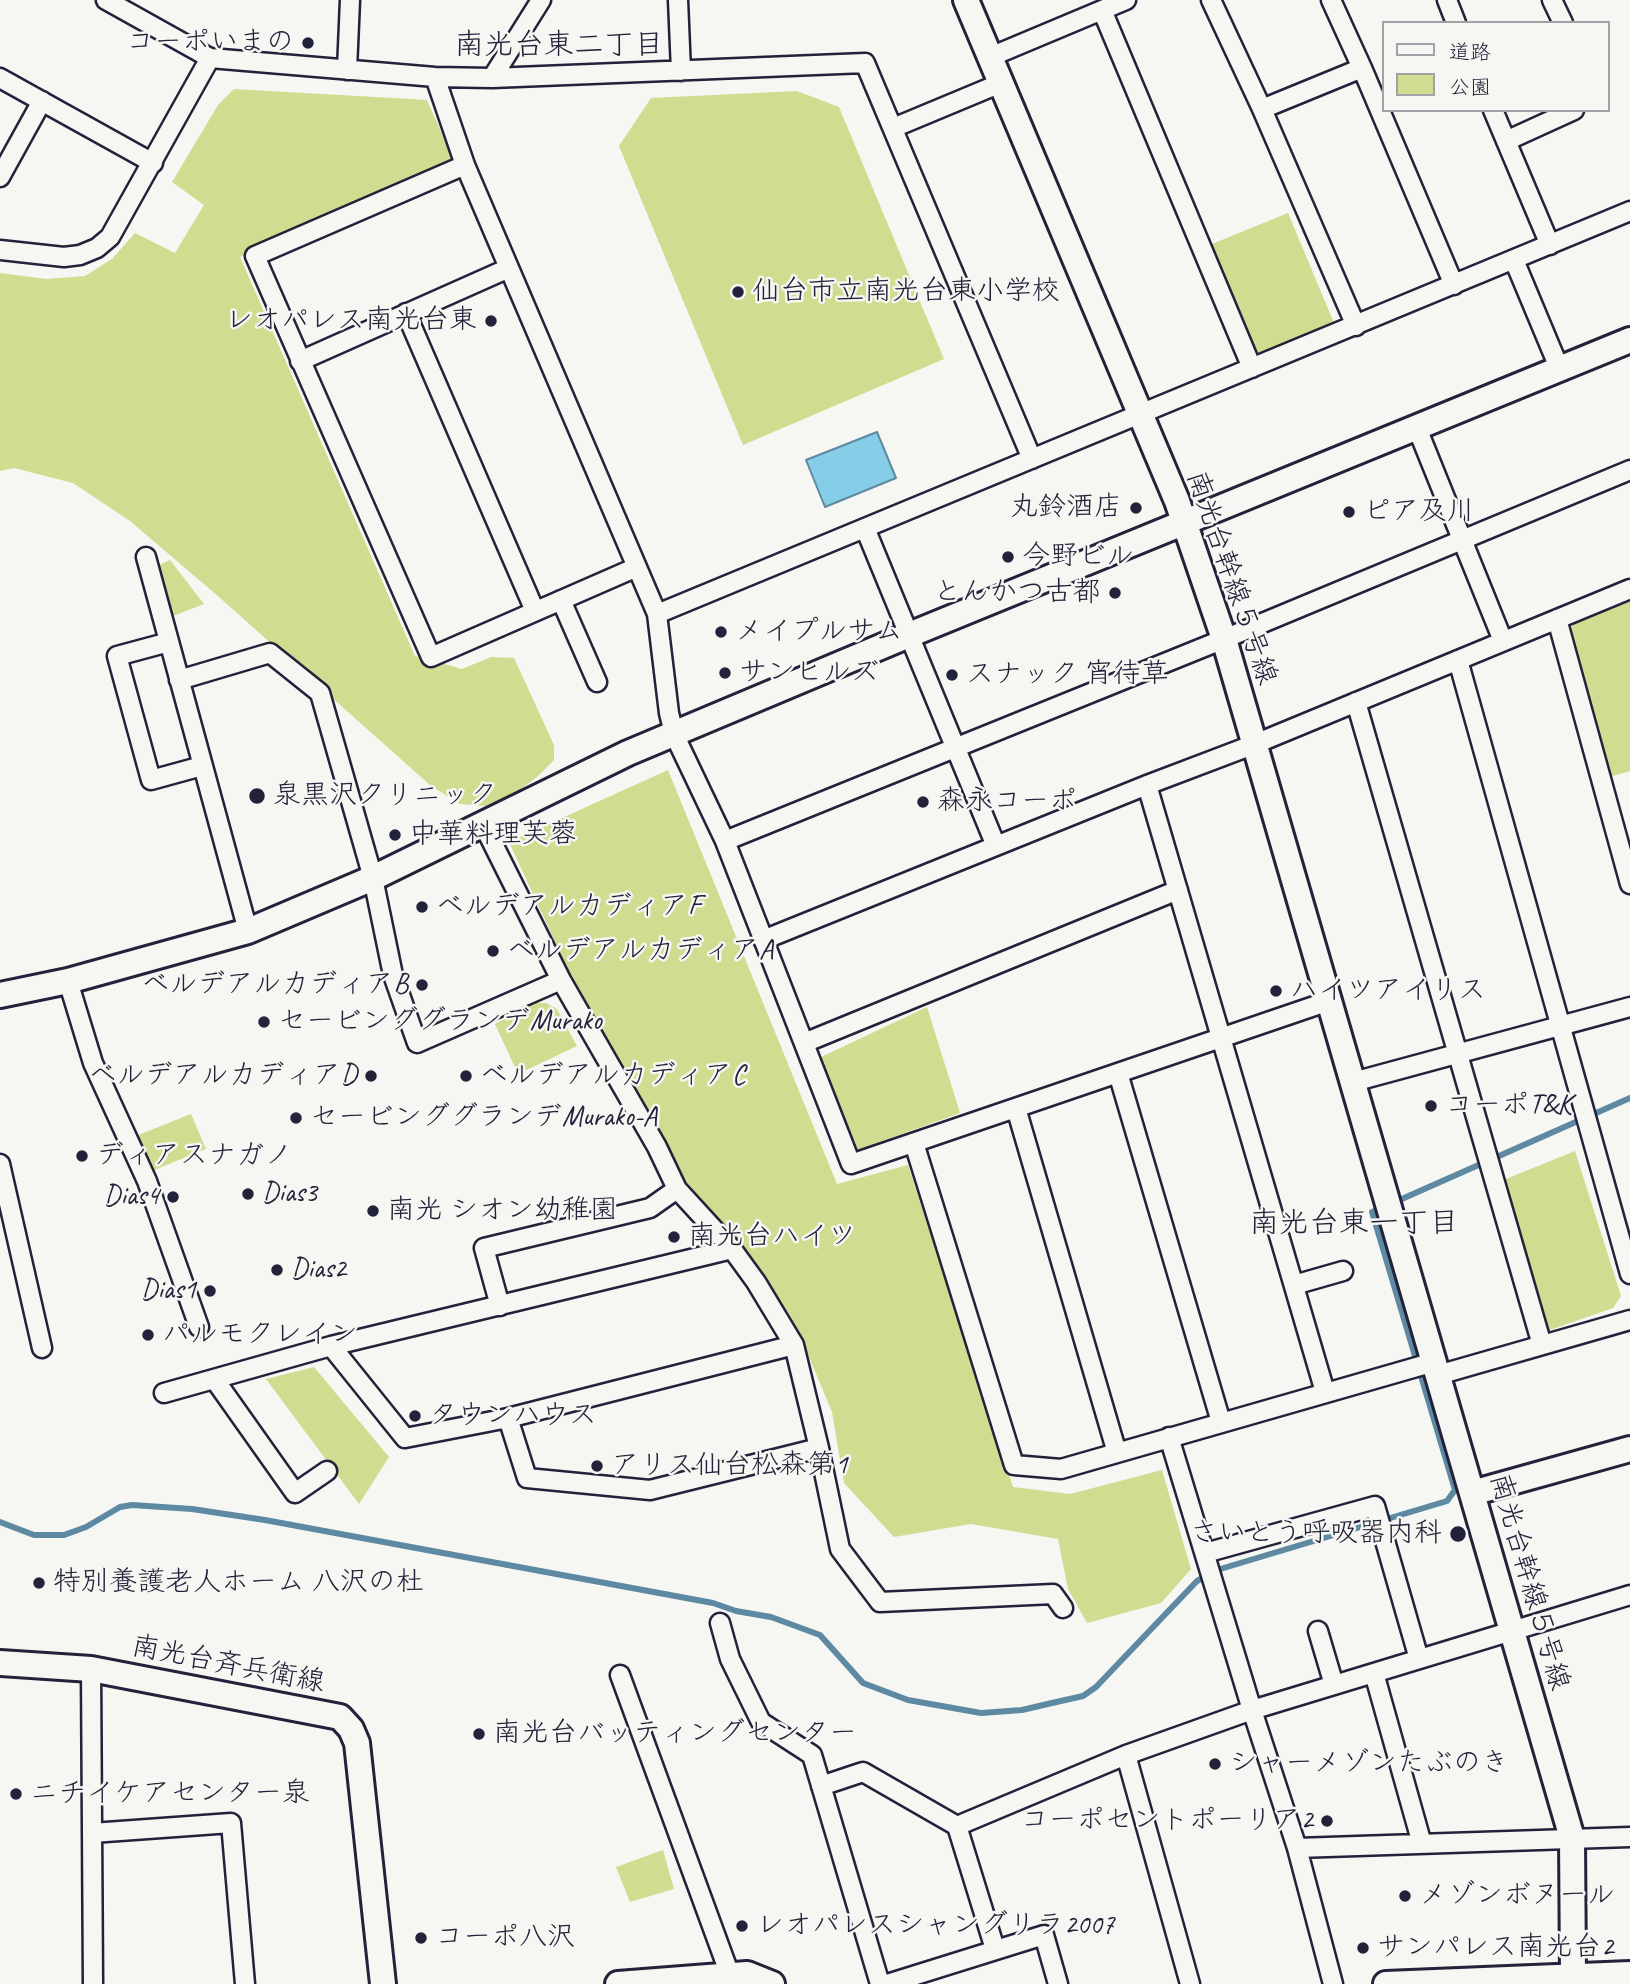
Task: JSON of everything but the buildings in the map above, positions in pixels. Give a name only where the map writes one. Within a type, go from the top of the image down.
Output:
[{"type":"street","points":[[106,0],[210,58],[435,78],[865,63],[1032,459]]},
{"type":"street","points":[[348,70],[350,0]]},
{"type":"street","points":[[492,78],[541,0]]},
{"type":"street","points":[[678,0],[681,71]]},
{"type":"street","name":"南光台幹線５号線","points":[[966,0],[1177,501],[1224,639],[1388,1203],[1425,1367],[1472,1493],[1572,1838],[1573,1975]]},
{"type":"street","points":[[990,57],[1126,0]]},
{"type":"street","points":[[1211,0],[1262,109],[1356,326]]},
{"type":"street","points":[[1331,0],[1454,285]]},
{"type":"street","points":[[1448,0],[1455,21]]},
{"type":"street","points":[[1552,0],[1562,21]]},
{"type":"street","points":[[1102,10],[1252,368]]},
{"type":"street","points":[[0,250],[64,257],[80,255],[97,248],[110,237],[210,58]]},
{"type":"street","points":[[1262,109],[1362,68]]},
{"type":"street","points":[[0,78],[153,163]]},
{"type":"street","points":[[435,78],[465,165],[657,614],[668,713],[674,734],[725,841],[850,1164],[1329,1001]]},
{"type":"street","points":[[892,128],[1000,83]]},
{"type":"street","points":[[0,177],[42,101]]},
{"type":"street","points":[[1494,112],[1550,245]]},
{"type":"street","points":[[1506,141],[1570,112]]},
{"type":"street","points":[[465,165],[255,256],[430,657],[637,567]]},
{"type":"street","points":[[657,614],[1630,211]]},
{"type":"street","points":[[1514,260],[1560,370]]},
{"type":"street","points":[[300,360],[509,268]]},
{"type":"street","points":[[406,313],[535,611]]},
{"type":"street","points":[[0,995],[68,981],[248,931],[373,878],[628,753],[908,635],[1630,340]]},
{"type":"street","points":[[1417,428],[1503,641]]},
{"type":"street","points":[[725,841],[1224,639],[1630,470]]},
{"type":"street","points":[[865,528],[996,846]]},
{"type":"street","points":[[146,557],[248,931]]},
{"type":"street","points":[[763,940],[1255,744],[1630,589]]},
{"type":"street","points":[[561,600],[597,682]]},
{"type":"street","points":[[1557,619],[1630,884]]},
{"type":"street","points":[[169,642],[117,656],[150,780],[202,766]]},
{"type":"street","points":[[179,680],[270,653],[320,693],[373,878],[393,975],[417,1043],[561,980]]},
{"type":"street","points":[[1458,660],[1630,1274]]},
{"type":"street","points":[[1356,702],[1542,1345]]},
{"type":"street","points":[[1147,785],[1325,1392]]},
{"type":"street","points":[[483,824],[561,980],[657,1147],[677,1189],[732,1249],[756,1282],[794,1345],[840,1549],[880,1602],[1053,1594],[1063,1608]]},
{"type":"street","points":[[804,1043],[1178,890]]},
{"type":"street","points":[[68,981],[93,1063],[147,1181],[199,1327]]},
{"type":"street","points":[[1353,1082],[1630,1007]]},
{"type":"street","points":[[1118,1073],[1221,1422]]},
{"type":"street","points":[[1016,1108],[1117,1453]]},
{"type":"street","points":[[914,1143],[1014,1465],[1061,1469],[1325,1392],[1425,1367],[1542,1345],[1630,1320]]},
{"type":"street","points":[[0,1164],[42,1348]]},
{"type":"street","points":[[500,1306],[484,1248],[650,1208],[677,1189]]},
{"type":"street","points":[[164,1393],[331,1346],[732,1249]]},
{"type":"street","points":[[1294,1285],[1343,1271]]},
{"type":"street","points":[[331,1346],[405,1438],[508,1418],[794,1345]]},
{"type":"street","points":[[215,1380],[295,1493],[327,1471]]},
{"type":"street","points":[[508,1418],[527,1478],[650,1490],[819,1447]]},
{"type":"street","points":[[1169,1437],[1297,1848],[1333,1984]]},
{"type":"street","points":[[1472,1493],[1630,1449]]},
{"type":"street","points":[[1209,1565],[1375,1506],[1419,1659]]},
{"type":"street","points":[[957,1826],[1126,1755],[1252,1710],[1630,1595]]},
{"type":"street","points":[[720,1623],[730,1659],[761,1722],[812,1755],[880,1984]]},
{"type":"street","points":[[1318,1631],[1334,1685]]},
{"type":"street","name":"南光台斉兵衛線","points":[[0,1663],[91,1669],[340,1717],[351,1729],[357,1743],[383,1984]]},
{"type":"street","points":[[91,1669],[93,1984]]},
{"type":"street","points":[[1374,1673],[1422,1844]]},
{"type":"street","points":[[620,1675],[730,1975]]},
{"type":"street","points":[[1126,1755],[1190,1984]]},
{"type":"street","points":[[821,1786],[863,1772],[957,1826],[995,1950]]},
{"type":"street","points":[[92,1833],[231,1824],[245,1984]]},
{"type":"street","points":[[1297,1848],[1630,1837]]},
{"type":"street","points":[[887,1984],[932,1977],[995,1950],[1044,1935],[1058,1984]]},
{"type":"street","points":[[618,1984],[747,1974],[772,1984]]},
{"type":"street","points":[[1386,1984],[1630,1974]]},
{"type":"green space","points":[[234,89],[427,100],[454,161],[240,257],[415,656],[462,669],[491,657],[514,658],[554,745],[554,760],[537,777],[513,795],[485,806],[460,804],[431,786],[130,521],[73,483],[14,468],[0,471],[0,273],[46,279],[85,276],[112,259],[135,233],[175,253],[204,205],[172,182],[218,105]]},
{"type":"green space","points":[[797,91],[839,107],[944,359],[743,445],[619,146],[651,98]]},
{"type":"green space","points":[[1288,213],[1334,323],[1258,355],[1212,244]]},
{"type":"green space","points":[[170,560],[204,604],[173,616],[157,566]]},
{"type":"green space","points":[[1630,600],[1630,771],[1606,778],[1568,640],[1573,624]]},
{"type":"green space","points":[[668,770],[837,1184],[908,1165],[1013,1487],[1070,1494],[1162,1470],[1191,1569],[1161,1603],[1087,1623],[1068,1589],[1058,1539],[971,1524],[894,1537],[844,1483],[832,1412],[797,1328],[743,1249],[657,1147],[618,1063],[568,970],[509,842]]},
{"type":"green space","points":[[535,1003],[546,1003],[557,1009],[577,1046],[518,1074],[495,1024]]},
{"type":"green space","points":[[927,1007],[960,1113],[857,1150],[819,1058]]},
{"type":"green space","points":[[191,1114],[206,1149],[147,1173],[131,1138]]},
{"type":"green space","points":[[1575,1151],[1621,1296],[1613,1308],[1547,1331],[1501,1181]]},
{"type":"green space","points":[[314,1367],[389,1457],[359,1504],[266,1379]]},
{"type":"green space","points":[[663,1850],[674,1889],[630,1902],[616,1867]]},
{"type":"water","points":[[877,432],[896,478],[825,507],[806,460]]},
{"type":"waterway","points":[[1395,1202],[1630,1098]]},
{"type":"waterway","points":[[0,1522],[34,1535],[64,1535],[86,1527],[120,1507],[132,1505],[192,1509],[265,1520],[713,1603],[736,1611],[771,1617],[820,1635],[863,1683],[908,1700],[981,1713],[1022,1710],[1083,1696],[1096,1687],[1197,1581],[1217,1570],[1447,1501],[1455,1490],[1372,1212],[1382,1208]]},
{"type":"place","name":"コーポいまの","points":[[308,43]]},
{"type":"place","name":"仙台市立南光台東小学校","points":[[738,292]]},
{"type":"place","name":"レオパレス南光台東","points":[[491,321]]},
{"type":"place","name":"丸鈴酒店","points":[[1136,508]]},
{"type":"place","name":"ピア及川","points":[[1349,512]]},
{"type":"place","name":"今野ビル","points":[[1008,557]]},
{"type":"place","name":"とんかつ古都","points":[[1115,593]]},
{"type":"place","name":"メイプルサム","points":[[721,632]]},
{"type":"place","name":"サンヒルズ","points":[[725,673]]},
{"type":"place","name":"スナック 宵待草","points":[[952,675]]},
{"type":"place","name":"泉黒沢クリニック","points":[[257,796]]},
{"type":"place","name":"森永コーポ","points":[[923,802]]},
{"type":"place","name":"中華料理芙蓉","points":[[395,835]]},
{"type":"place","name":"ベルデアルカディアF","points":[[422,907]]},
{"type":"place","name":"ベルデアルカディアA","points":[[493,951]]},
{"type":"place","name":"ベルデアルカディアB","points":[[422,985]]},
{"type":"place","name":"ハイツアイリス","points":[[1276,991]]},
{"type":"place","name":"セービンググランデMurako","points":[[264,1022]]},
{"type":"place","name":"ベルデアルカディアD","points":[[371,1076]]},
{"type":"place","name":"ベルデアルカディアC","points":[[466,1076]]},
{"type":"place","name":"コーポT&K","points":[[1431,1106]]},
{"type":"place","name":"セービンググランデMurako-A","points":[[296,1118]]},
{"type":"place","name":"ディアスナガノ","points":[[82,1156]]},
{"type":"place","name":"Dias3","points":[[248,1194]]},
{"type":"place","name":"Dias4","points":[[173,1197]]},
{"type":"place","name":"南光 シオン幼稚園","points":[[373,1211]]},
{"type":"place","name":"南光台ハイツ","points":[[674,1237]]},
{"type":"place","name":"Dias2","points":[[277,1270]]},
{"type":"place","name":"Dias1","points":[[210,1291]]},
{"type":"place","name":"パルモクレイン","points":[[148,1335]]},
{"type":"place","name":"タウンハウス","points":[[415,1416]]},
{"type":"place","name":"アリス仙台松森第1","points":[[597,1466]]},
{"type":"place","name":"さいとう呼吸器内科","points":[[1458,1534]]},
{"type":"place","name":"特別養護老人ホーム 八沢の杜","points":[[39,1583]]},
{"type":"place","name":"南光台バッティングセンター","points":[[479,1734]]},
{"type":"place","name":"シャーメゾンたぶのき","points":[[1215,1764]]},
{"type":"place","name":"ニチイケアセンター泉","points":[[16,1794]]},
{"type":"place","name":"コーポセントポーリア2","points":[[1327,1821]]},
{"type":"place","name":"メゾンボヌール","points":[[1405,1896]]},
{"type":"place","name":"レオパレスシャングリラ2007","points":[[742,1926]]},
{"type":"place","name":"コーポ八沢","points":[[421,1938]]},
{"type":"place","name":"サンパレス南光台2","points":[[1363,1948]]},
{"type":"district","name":"南光台東二丁目","points":[[559,46]]},
{"type":"district","name":"南光台東一丁目","points":[[1354,1224]]}]
